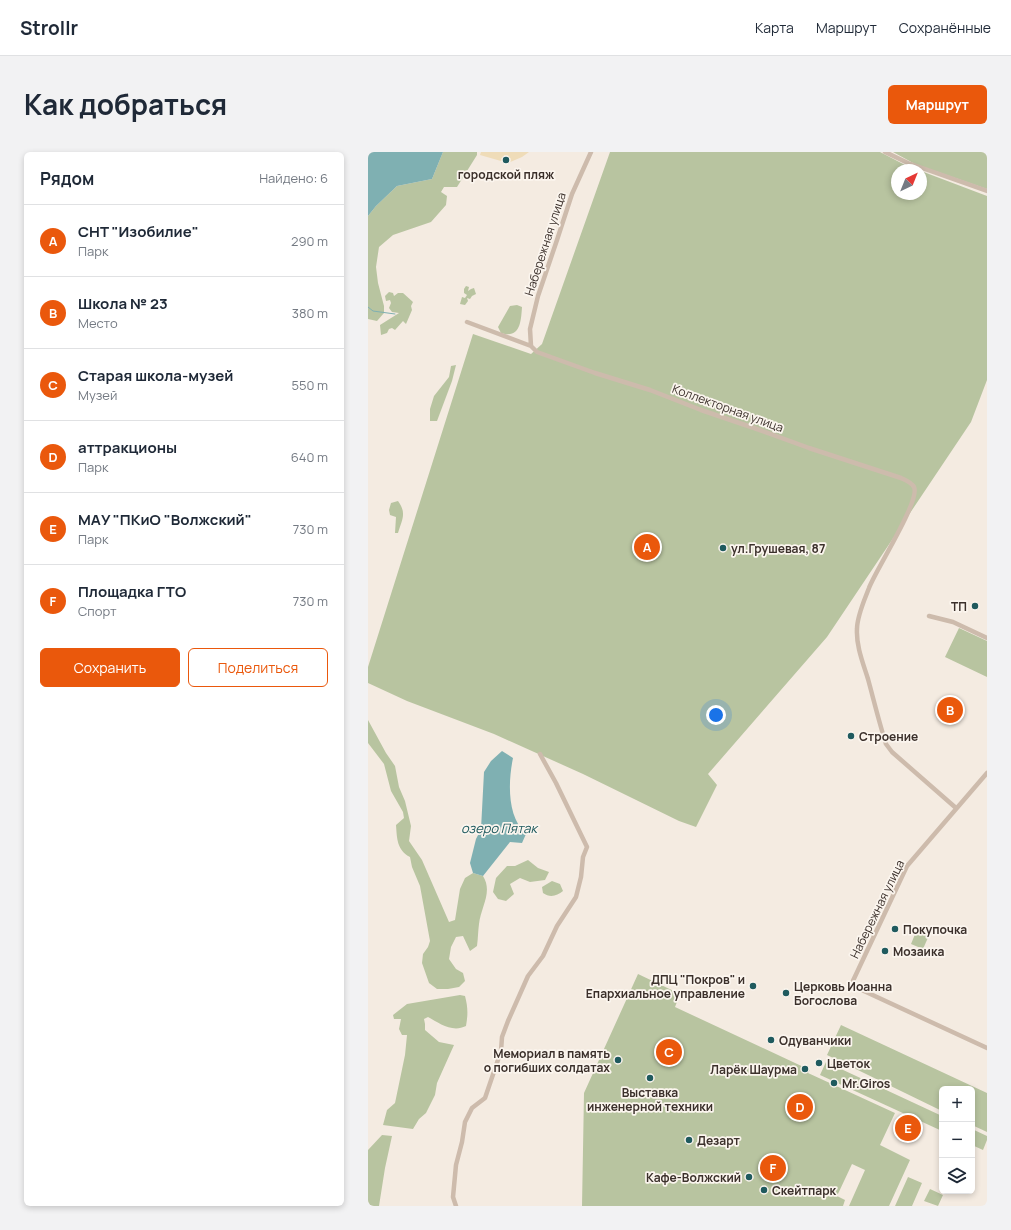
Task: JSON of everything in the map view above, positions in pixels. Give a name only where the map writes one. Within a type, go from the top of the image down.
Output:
[{"type":"street","name":"Набережная улица","points":[[531,346],[530,329],[538,296],[558,240],[572,194],[591,152]]},
{"type":"street","points":[[885,152],[908,163],[987,192]]},
{"type":"street","name":"Коллекторная улица","points":[[467,322],[531,346],[537,352],[595,373],[650,390],[701,410],[809,448],[907,480],[914,487],[913,502],[870,587],[858,619],[856,628],[857,639],[860,656],[886,744],[892,752],[956,808]]},
{"type":"street","points":[[929,616],[953,622],[987,638]]},
{"type":"street","points":[[456,1206],[453,1197],[456,1164],[462,1142],[465,1122],[472,1108],[485,1098],[501,1051],[502,1038],[508,1020],[528,976],[543,956],[557,926],[576,897],[582,877],[583,857],[587,847],[540,754]]},
{"type":"street","name":"Набережная улица","points":[[987,773],[907,866],[851,985],[987,1048]]},
{"type":"green space","points":[[443,152],[477,152],[477,155],[457,187],[444,187],[441,192],[447,196],[446,205],[431,222],[393,235],[379,247],[376,267],[384,313],[377,321],[368,319],[368,216],[397,186],[432,179]]},
{"type":"green space","points":[[610,152],[880,152],[903,164],[891,164],[891,200],[927,200],[927,173],[987,196],[987,380],[971,422],[827,637],[708,774],[717,785],[696,827],[679,821],[583,774],[494,734],[407,701],[368,683],[368,667],[473,334],[531,354],[542,344]]},
{"type":"green space","points":[[893,152],[987,152],[987,189],[927,168],[927,164],[915,164]]},
{"type":"green space","points":[[466,286],[469,287],[468,291],[474,288],[476,294],[470,299],[467,298],[468,301],[465,305],[460,304],[462,297],[465,298],[467,295],[464,293]]},
{"type":"green space","points":[[389,292],[393,293],[394,296],[398,293],[403,293],[413,302],[411,306],[412,310],[406,324],[403,321],[395,330],[392,328],[389,329],[387,333],[381,335],[380,325],[399,313],[392,312],[389,308],[391,303],[390,300],[386,301],[385,296]]},
{"type":"green space","points":[[517,305],[522,307],[518,328],[512,334],[501,333],[498,327],[510,306]]},
{"type":"green space","points":[[456,365],[452,381],[437,421],[430,421],[430,409],[434,396],[449,377],[451,366]]},
{"type":"green space","points":[[398,501],[401,505],[403,517],[398,533],[395,533],[396,517],[390,515],[389,510],[391,503]]},
{"type":"green space","points":[[959,628],[987,641],[987,677],[945,657]]},
{"type":"green space","points":[[368,720],[395,766],[399,787],[405,801],[411,826],[409,841],[422,860],[449,922],[455,920],[460,889],[465,878],[473,873],[483,876],[486,882],[487,894],[480,918],[477,946],[470,951],[463,936],[456,937],[451,947],[449,959],[456,969],[463,973],[465,981],[459,987],[437,989],[429,983],[422,963],[423,954],[430,941],[420,886],[412,867],[410,857],[402,851],[398,844],[396,825],[404,818],[403,812],[391,791],[384,764],[368,743]]},
{"type":"green space","points":[[528,860],[538,868],[549,872],[545,880],[530,882],[520,878],[510,884],[514,894],[506,901],[498,899],[493,892],[496,878],[507,866],[515,866]]},
{"type":"green space","points":[[552,881],[560,884],[563,891],[553,896],[548,896],[543,893],[542,887]]},
{"type":"green space","points":[[918,927],[930,933],[923,949],[911,944]]},
{"type":"green space","points":[[638,974],[680,994],[675,1007],[810,1070],[808,1073],[895,1113],[880,1145],[910,1160],[889,1206],[849,1206],[865,1170],[852,1164],[837,1196],[845,1200],[843,1206],[582,1206],[584,1093]]},
{"type":"green space","points":[[460,995],[465,996],[466,1000],[466,1026],[461,1028],[451,1028],[428,1017],[424,1019],[425,1030],[439,1042],[454,1045],[437,1083],[435,1095],[426,1113],[419,1119],[413,1129],[383,1125],[387,1110],[395,1103],[405,1055],[407,1035],[402,1035],[399,1029],[401,1019],[394,1019],[393,1015],[407,1004]]},
{"type":"green space","points":[[841,1025],[972,1086],[939,1086],[939,1110],[827,1055]]},
{"type":"green space","points":[[826,1062],[939,1115],[939,1130],[820,1075]]},
{"type":"green space","points":[[975,1087],[987,1093],[987,1132],[975,1126]]},
{"type":"green space","points":[[975,1130],[987,1136],[983,1150],[975,1146]]},
{"type":"green space","points":[[382,1135],[392,1136],[379,1206],[368,1206],[368,1150]]},
{"type":"green space","points":[[908,1177],[922,1183],[912,1206],[895,1206]]},
{"type":"green space","points":[[930,1189],[943,1195],[938,1206],[924,1201]]},
{"type":"sand","name":"городской пляж","points":[[481,152],[529,152],[508,163],[480,155]]},
{"type":"water","points":[[368,152],[443,152],[432,179],[397,186],[368,216]]},
{"type":"water","name":"озеро Пятак","points":[[502,751],[513,758],[510,778],[510,799],[515,818],[526,834],[522,843],[510,842],[483,876],[473,873],[470,863],[476,839],[481,829],[484,772],[491,761]]},
{"type":"waterway","points":[[368,307],[373,311],[395,314]]},
{"type":"place","name":"городской пляж","points":[[506,160]]},
{"type":"place","name":"СНТ \"Изобилие\"","points":[[647,547]]},
{"type":"place","name":"ул.Грушевая, 87","points":[[723,548]]},
{"type":"place","name":"ТП","points":[[975,606]]},
{"type":"place","name":"Школа № 23","points":[[950,710]]},
{"type":"place","name":"Строение","points":[[851,736]]},
{"type":"place","name":"Покупочка","points":[[895,929]]},
{"type":"place","name":"Мозаика","points":[[885,951]]},
{"type":"place","name":"ДПЦ \"Покров\" и Епархиальное управление","points":[[753,986]]},
{"type":"place","name":"Церковь Иоанна Богослова","points":[[786,993]]},
{"type":"place","name":"Одуванчики","points":[[771,1040]]},
{"type":"place","name":"Старая школа-музей","points":[[669,1052]]},
{"type":"place","name":"Мемориал в память о погибших солдатах","points":[[618,1060]]},
{"type":"place","name":"Цветок","points":[[819,1063]]},
{"type":"place","name":"Ларёк Шаурма","points":[[805,1069]]},
{"type":"place","name":"Выставка инженерной техники","points":[[650,1078]]},
{"type":"place","name":"Mr.Giros","points":[[834,1083]]},
{"type":"place","name":"аттракционы","points":[[800,1107]]},
{"type":"place","name":"МАУ \"ПКиО \"Волжский\"","points":[[908,1128]]},
{"type":"place","name":"Дезарт","points":[[689,1140]]},
{"type":"place","name":"Площадка ГТО","points":[[773,1168]]},
{"type":"place","name":"Кафе-Волжский","points":[[749,1177]]},
{"type":"place","name":"Скейтпарк","points":[[764,1190]]}]
